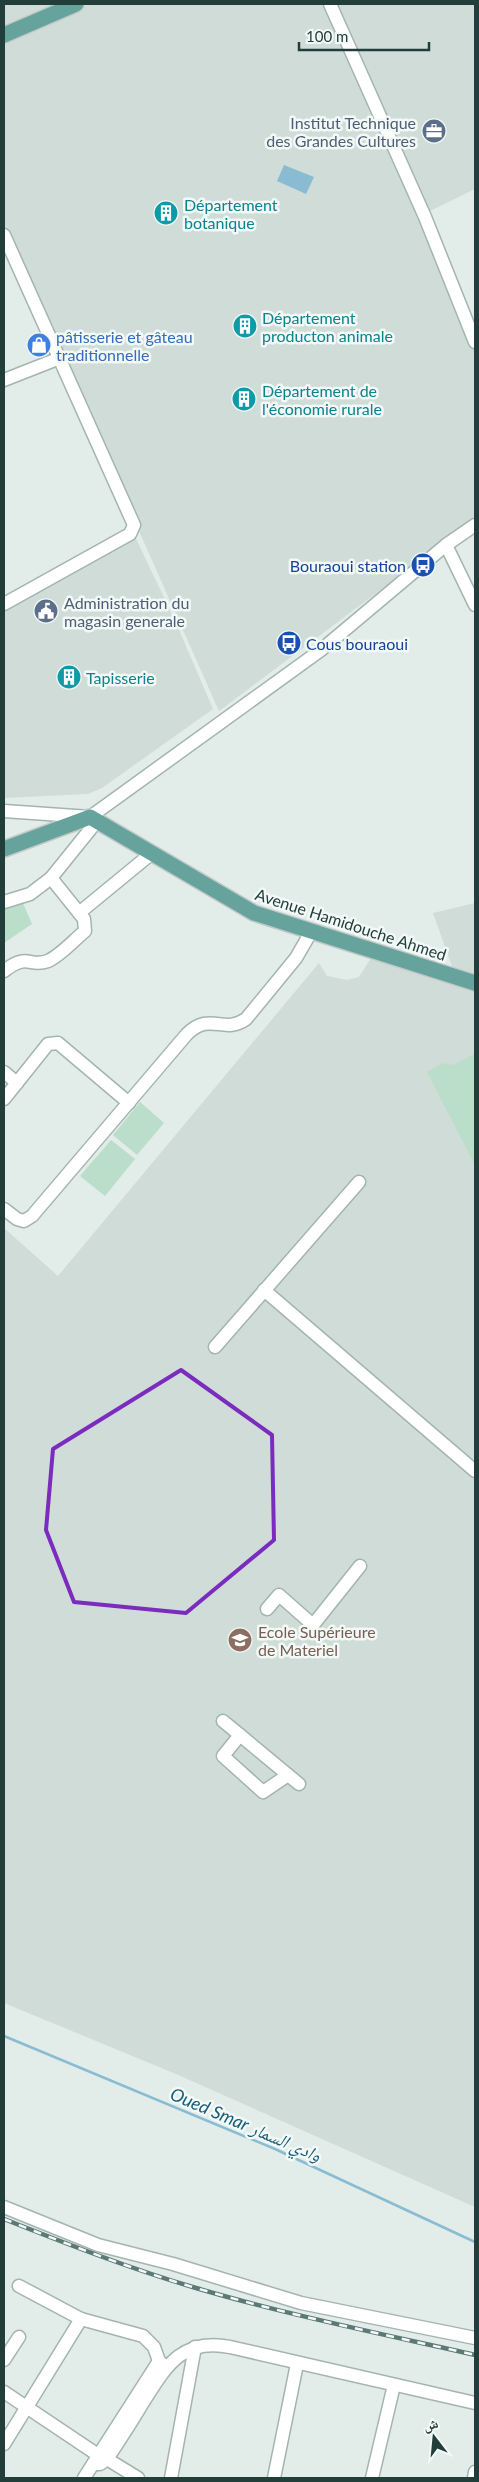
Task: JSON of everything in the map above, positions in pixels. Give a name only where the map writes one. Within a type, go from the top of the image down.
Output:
[{"type":"main road","points":[[8,31],[76,4]]},
{"type":"main road","points":[[4,849],[93,819]]},
{"type":"main road","name":"Avenue Hamidouche Ahmed","points":[[93,819],[254,913],[475,984]]},
{"type":"street","points":[[330,4],[428,226],[475,342]]},
{"type":"street","points":[[4,604],[130,534],[134,525],[5,240]]},
{"type":"street","points":[[4,380],[60,358]]},
{"type":"street","points":[[4,902],[30,894],[51,878],[93,819],[321,650],[446,545],[475,526]]},
{"type":"street","points":[[446,545],[475,605]]},
{"type":"street","points":[[4,811],[93,819]]},
{"type":"street","points":[[79,913],[152,853]]},
{"type":"street","points":[[4,971],[16,962],[26,960],[39,963],[50,960],[85,931],[84,919],[51,878]]},
{"type":"street","points":[[4,1208],[17,1219],[24,1221],[32,1216],[197,1025],[212,1022],[227,1026],[238,1025],[246,1019],[296,958],[311,932]]},
{"type":"street","points":[[4,1099],[48,1044],[58,1043],[129,1103]]},
{"type":"street","points":[[4,1072],[17,1083]]},
{"type":"street","points":[[215,1347],[359,1182]]},
{"type":"street","points":[[264,1290],[475,1471]]},
{"type":"street","points":[[267,1609],[279,1595],[313,1625],[360,1566]]},
{"type":"street","points":[[223,1722],[299,1784]]},
{"type":"street","points":[[240,1735],[223,1756],[263,1792],[288,1775]]},
{"type":"street","points":[[4,2207],[98,2245],[172,2264],[301,2302],[475,2338]]},
{"type":"street","points":[[18,2286],[81,2319],[143,2336],[154,2347],[162,2364]]},
{"type":"street","points":[[4,2444],[81,2319]]},
{"type":"street","points":[[4,2360],[19,2338]]},
{"type":"street","points":[[84,2478],[102,2457],[162,2364],[195,2347],[222,2346],[475,2404]]},
{"type":"street","points":[[171,2478],[195,2347]]},
{"type":"street","points":[[274,2478],[297,2364]]},
{"type":"street","points":[[372,2478],[394,2386]]},
{"type":"street","points":[[4,2392],[102,2457],[138,2478]]},
{"type":"street","points":[[474,2478],[475,2472]]},
{"type":"highlighted area","points":[[181,1370],[272,1435],[274,1540],[186,1613],[74,1602],[46,1530],[53,1449]]},
{"type":"shaded area","points":[[4,4],[59,4],[4,26]]},
{"type":"shaded area","points":[[89,4],[475,4],[475,189],[430,211],[366,73],[475,342],[475,519],[219,711],[4,227],[4,41]]},
{"type":"shaded area","points":[[130,526],[176,623],[213,709],[102,788],[88,794],[4,798],[4,597]]},
{"type":"shaded area","points":[[475,903],[475,976],[453,969],[433,913]]},
{"type":"shaded area","name":"Ecole Supérieure de Materiel","points":[[371,958],[475,990],[475,2207],[176,2074],[4,2003],[4,1228],[58,1276],[319,963],[327,976],[347,980],[359,977]]},
{"type":"green space","points":[[22,901],[32,924],[4,943],[4,907]]},
{"type":"green space","points":[[475,1054],[475,1165],[427,1072],[443,1063],[453,1065]]},
{"type":"green space","points":[[140,1102],[164,1123],[137,1155],[113,1135]]},
{"type":"green space","points":[[111,1140],[135,1159],[105,1196],[80,1176]]},
{"type":"water","points":[[284,165],[314,177],[306,194],[277,181]]},
{"type":"waterway","name":"Oued Smar وادي السمار","points":[[4,2036],[275,2149],[475,2242]]},
{"type":"railway","points":[[4,2219],[75,2247],[196,2288],[300,2316],[475,2355]]},
{"type":"place","name":"Institut Technique des Grandes Cultures","points":[[434,131]]},
{"type":"place","name":"Département botanique","points":[[166,213]]},
{"type":"place","name":"Département producton animale","points":[[245,326]]},
{"type":"place","name":"pâtisserie et gâteau traditionnelle","points":[[39,345]]},
{"type":"place","name":"Département de l'économie rurale","points":[[244,399]]},
{"type":"place","name":"Bouraoui station","points":[[423,565]]},
{"type":"place","name":"Administration du magasin generale","points":[[46,611]]},
{"type":"place","name":"Cous bouraoui","points":[[289,643]]},
{"type":"place","name":"Tapisserie","points":[[69,677]]},
{"type":"place","name":"Ecole Supérieure de Materiel","points":[[240,1640]]}]
